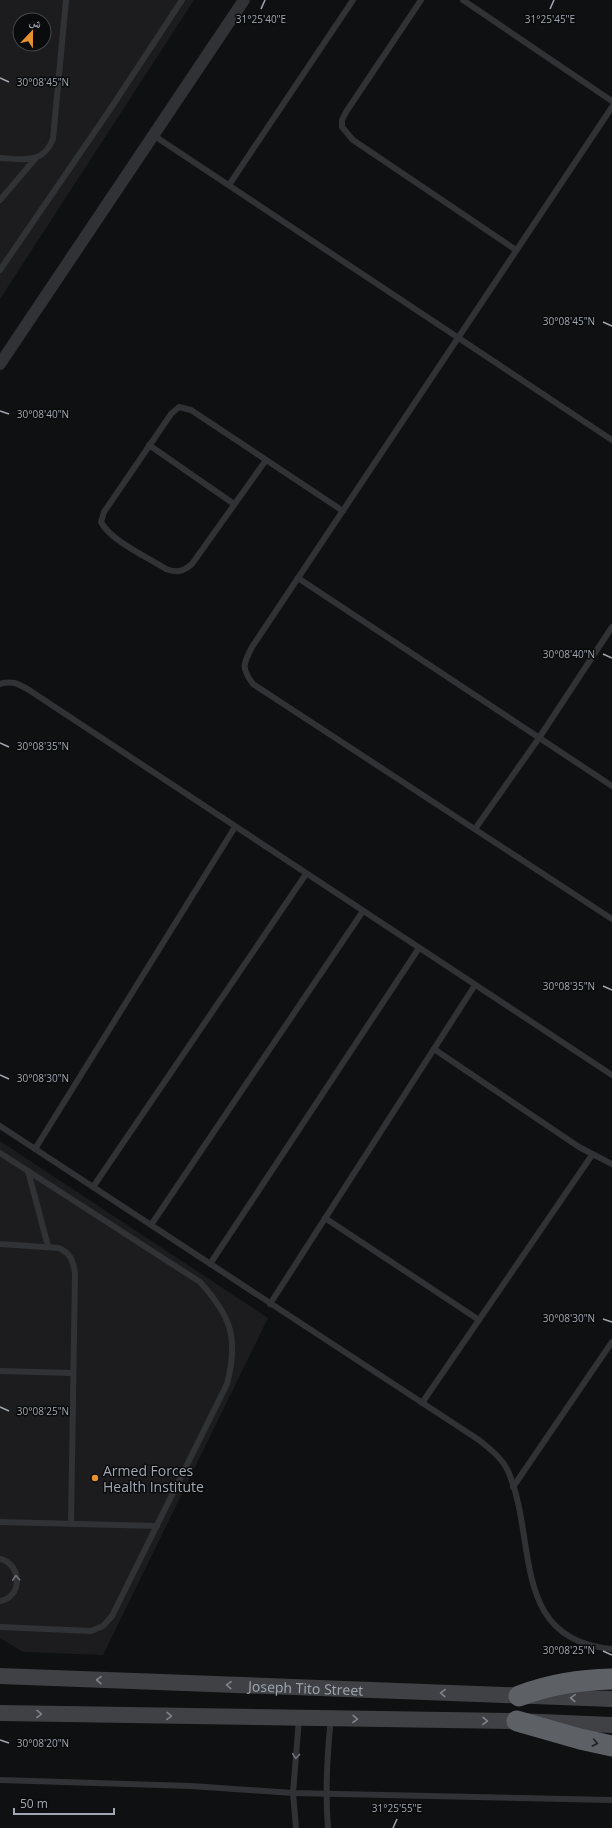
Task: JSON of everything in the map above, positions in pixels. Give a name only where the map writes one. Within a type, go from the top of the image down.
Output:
[{"type":"highway","points":[[519,1696],[543,1687],[581,1681],[612,1679]]},
{"type":"highway","points":[[517,1721],[580,1739],[612,1746]]},
{"type":"main road","name":"Joseph Tito Street","points":[[0,1676],[612,1699]]},
{"type":"main road","name":"Joseph Tito Street","points":[[0,1713],[517,1721],[612,1725]]},
{"type":"street","points":[[0,364],[244,0]]},
{"type":"lane","points":[[0,200],[35,159],[48,149],[53,139],[66,0]]},
{"type":"lane","points":[[0,270],[109,111],[182,0]]},
{"type":"lane","points":[[229,185],[353,0]]},
{"type":"lane","points":[[421,0],[346,112],[342,120],[342,127],[353,140],[516,250]]},
{"type":"lane","points":[[463,0],[612,101]]},
{"type":"lane","points":[[612,108],[252,647],[246,660],[245,673],[253,684],[612,919]]},
{"type":"lane","points":[[153,135],[612,440]]},
{"type":"lane","points":[[0,158],[35,159]]},
{"type":"lane","points":[[266,460],[192,564],[181,572],[174,572],[166,569],[114,537],[104,528],[101,522],[102,516],[175,409],[179,406],[184,407],[266,460],[343,511]]},
{"type":"lane","points":[[150,445],[234,504]]},
{"type":"lane","points":[[298,578],[612,786]]},
{"type":"lane","points":[[475,829],[539,738],[612,627]]},
{"type":"lane","points":[[0,684],[8,681],[19,683],[612,1075]]},
{"type":"lane","points":[[35,1149],[235,827]]},
{"type":"lane","points":[[93,1187],[306,874]]},
{"type":"lane","points":[[151,1225],[363,911]]},
{"type":"lane","points":[[210,1264],[419,948]]},
{"type":"lane","points":[[270,1304],[475,985]]},
{"type":"lane","points":[[434,1049],[592,1155],[612,1164]]},
{"type":"lane","points":[[0,1126],[479,1440],[497,1456],[508,1470],[513,1487],[535,1594],[545,1614],[558,1629],[577,1641],[602,1648],[612,1649]]},
{"type":"lane","points":[[0,1153],[200,1282],[215,1299],[230,1325],[234,1343],[232,1366],[228,1384],[112,1616],[103,1626],[91,1631],[0,1627]]},
{"type":"lane","points":[[422,1403],[592,1155]]},
{"type":"lane","points":[[28,1171],[48,1246]]},
{"type":"lane","points":[[325,1218],[479,1320]]},
{"type":"lane","points":[[0,1244],[48,1246],[59,1248],[67,1252],[72,1258],[75,1274],[70,1524]]},
{"type":"lane","points":[[513,1487],[612,1342]]},
{"type":"lane","points":[[0,1371],[73,1373]]},
{"type":"lane","points":[[0,1522],[158,1526]]},
{"type":"lane","points":[[0,1559],[12,1565],[18,1580],[16,1589],[11,1596],[0,1601]]},
{"type":"lane","points":[[296,1828],[293,1794],[299,1718]]},
{"type":"lane","points":[[328,1828],[326,1794],[331,1718]]},
{"type":"lane","points":[[0,1780],[191,1786],[293,1794],[612,1800]]},
{"type":"shaded area","points":[[0,0],[194,0],[0,299]]},
{"type":"shaded area","name":"Armed Forces Health Institute","points":[[0,1141],[268,1318],[103,1655],[23,1652],[0,1638]]},
{"type":"place","name":"Armed Forces Health Institute","points":[[95,1478]]}]
